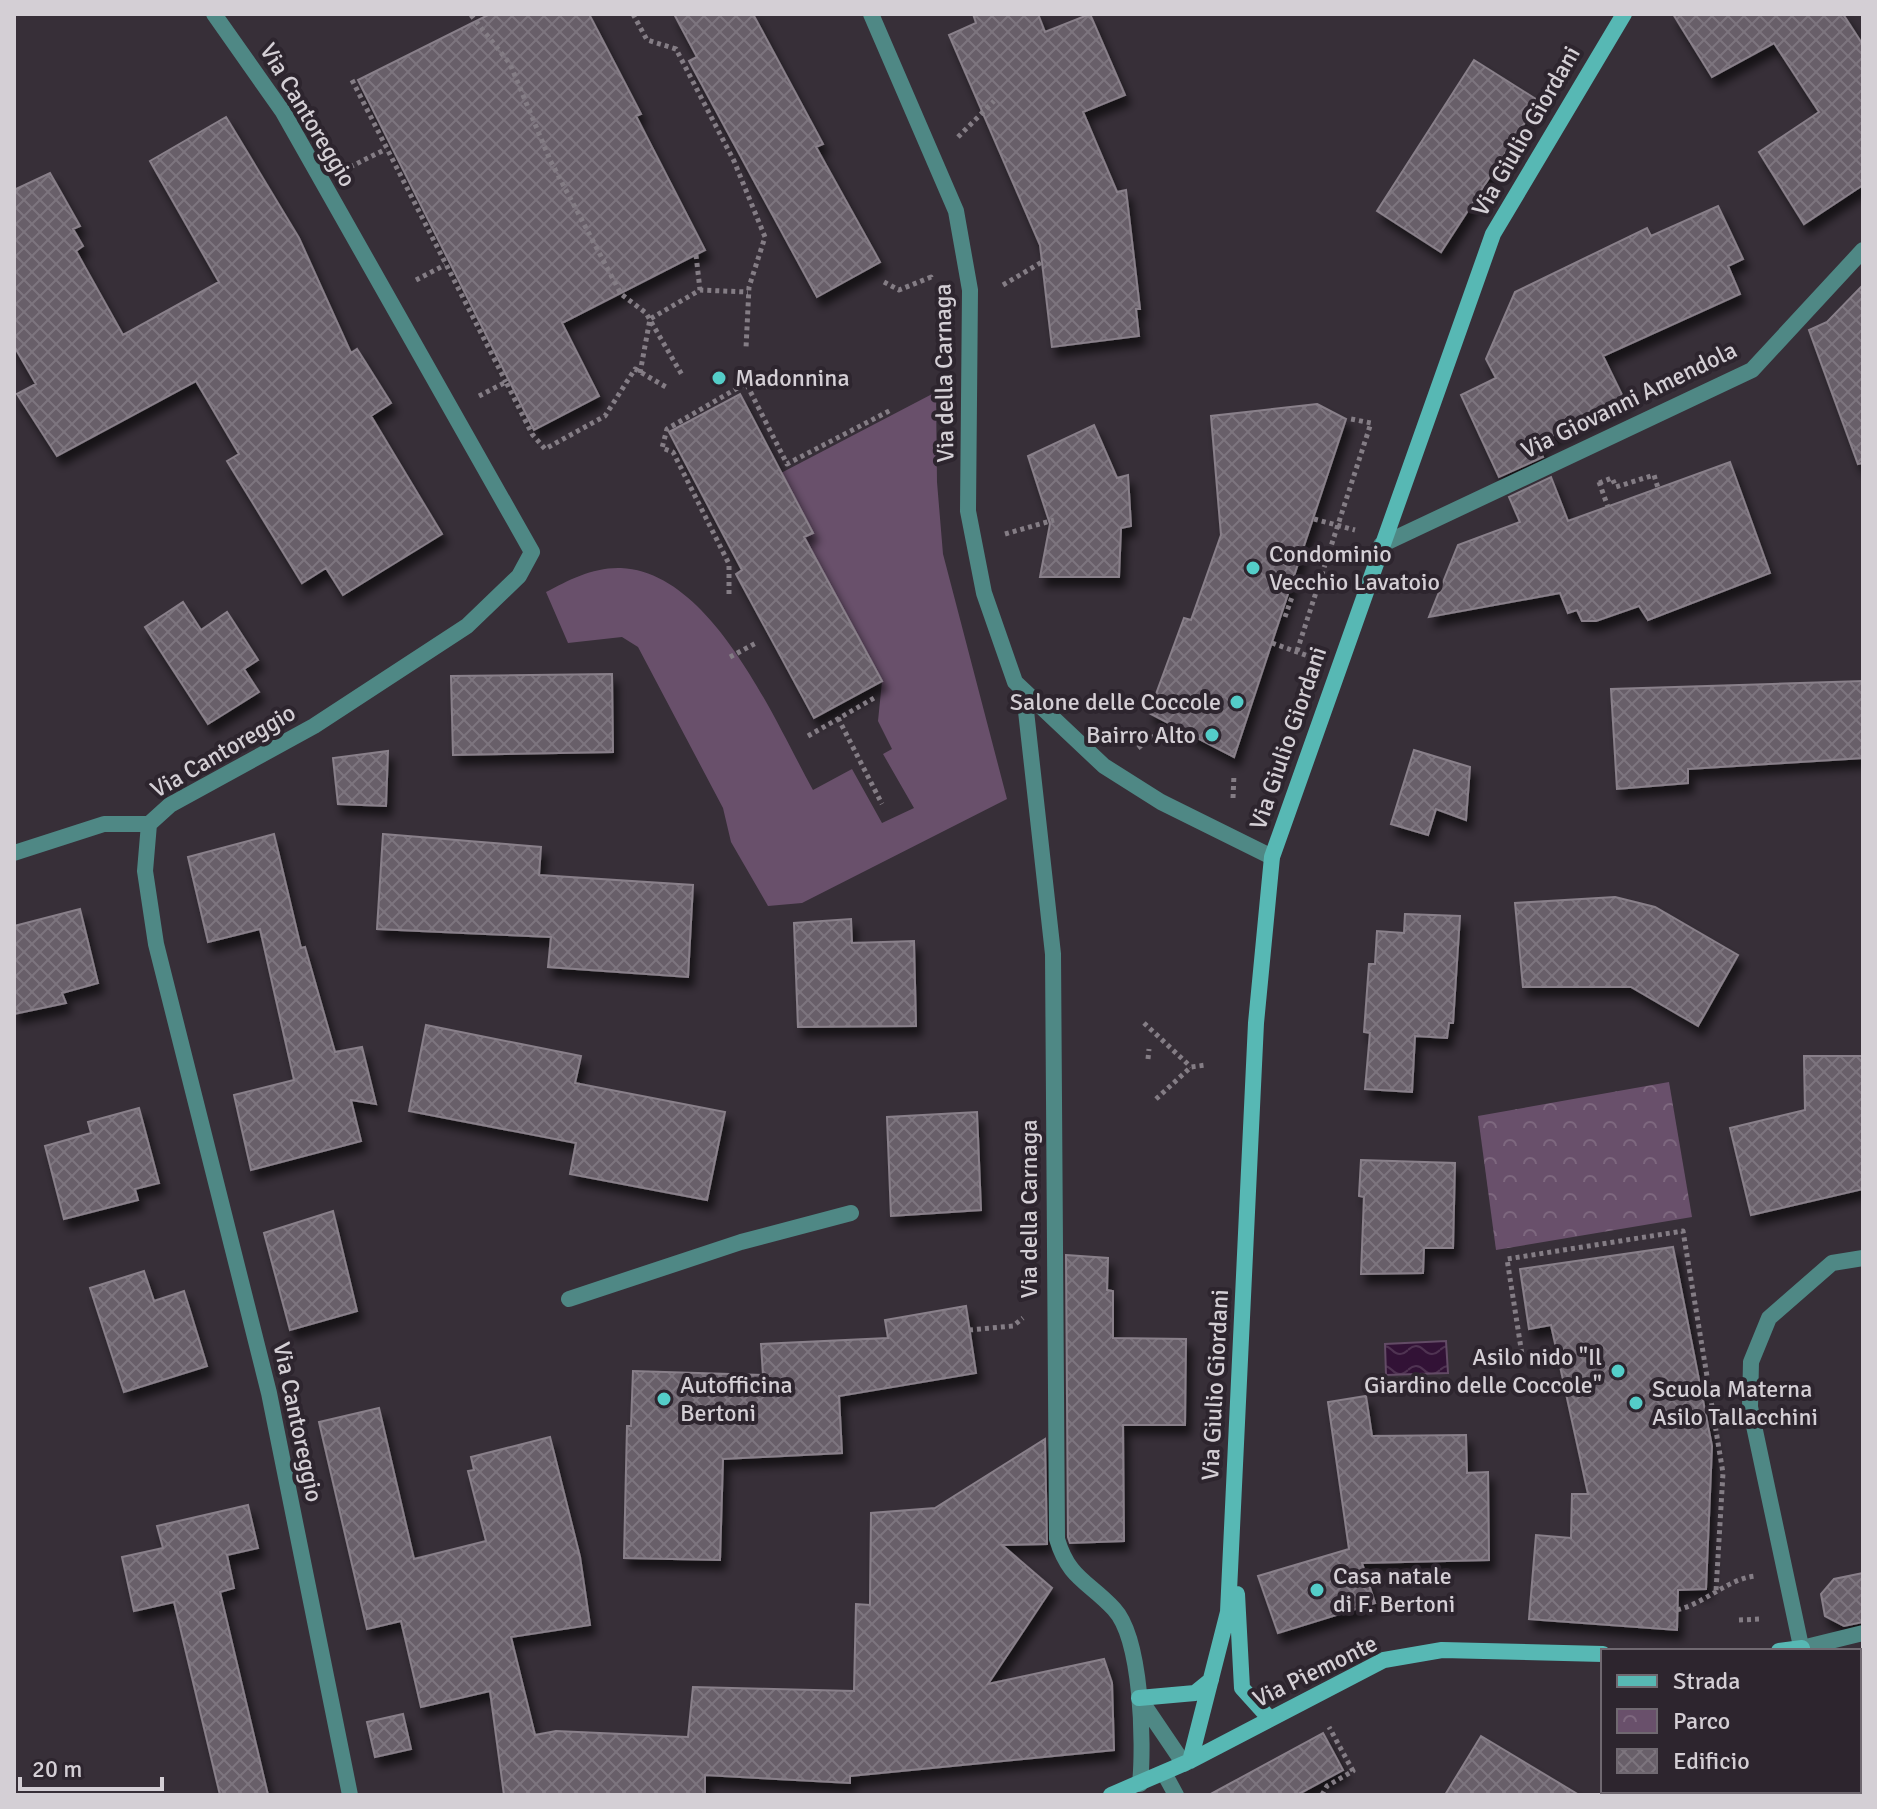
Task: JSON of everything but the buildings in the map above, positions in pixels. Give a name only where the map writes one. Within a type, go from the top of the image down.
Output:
[{"type":"street","name":"Via Cantoreggio","points":[[214,14],[283,112],[532,552],[519,576],[467,626],[314,726],[170,805],[149,824],[145,871],[156,944],[269,1393],[350,1795]]},
{"type":"street","name":"Via della Carnaga","points":[[871,14],[956,211],[970,290],[968,511],[984,593],[1015,682],[1104,766],[1161,802],[1272,857]]},
{"type":"street","name":"Via Giulio Giordani","points":[[1187,1762],[1228,1612],[1256,1023],[1272,857],[1493,234],[1624,14]]},
{"type":"street","name":"Via Giovanni Amendola","points":[[1381,545],[1752,370],[1863,250]]},
{"type":"street","name":"Via della Carnaga","points":[[1024,693],[1053,954],[1057,1539],[1065,1565],[1116,1611],[1128,1634],[1139,1698],[1143,1751],[1140,1784]]},
{"type":"street","points":[[14,853],[104,824],[149,824]]},
{"type":"street","points":[[569,1299],[741,1242],[851,1213]]},
{"type":"street","points":[[1802,1649],[1750,1407],[1751,1362],[1769,1318],[1832,1263],[1863,1258]]},
{"type":"street","name":"Via Giulio Giordani","points":[[1232,1536],[1242,1688],[1270,1719]]},
{"type":"street","points":[[1806,1649],[1863,1633]]},
{"type":"street","name":"Via Piemonte","points":[[1111,1795],[1187,1762],[1384,1660],[1442,1650],[1601,1654]]},
{"type":"street","points":[[1139,1698],[1195,1693],[1211,1680]]},
{"type":"street","name":"Via della Carnaga","points":[[1139,1698],[1187,1762]]},
{"type":"street","points":[[1164,1773],[1176,1795]]},
{"type":"path","points":[[633,14],[647,40],[676,49],[734,161],[765,237],[748,292],[746,348]]},
{"type":"path","points":[[471,15],[510,64],[550,160],[621,294],[650,319],[682,375]]},
{"type":"path","points":[[352,80],[532,434],[545,449],[605,416],[635,369],[666,387]]},
{"type":"path","points":[[958,137],[994,101]]},
{"type":"path","points":[[696,255],[700,290]]},
{"type":"path","points":[[1001,285],[1042,262]]},
{"type":"path","points":[[884,282],[899,290],[931,277],[936,293]]},
{"type":"path","points":[[640,373],[650,319],[700,290],[748,292]]},
{"type":"path","points":[[450,411],[506,382]]},
{"type":"path","points":[[729,594],[729,564],[673,452],[662,448],[667,429],[746,383],[787,464],[891,410]]},
{"type":"path","points":[[1272,643],[1300,652],[1342,526],[1371,423],[1351,419]]},
{"type":"path","points":[[1599,483],[1612,478],[1616,487],[1654,475],[1658,488]]},
{"type":"path","points":[[1314,519],[1342,526]]},
{"type":"path","points":[[1000,535],[1054,520]]},
{"type":"path","points":[[1285,617],[1292,597]]},
{"type":"path","points":[[730,657],[756,643]]},
{"type":"path","points":[[808,736],[876,697]]},
{"type":"path","points":[[838,718],[882,804]]},
{"type":"path","points":[[1133,752],[1159,732]]},
{"type":"path","points":[[1233,798],[1234,774]]},
{"type":"path","points":[[1144,1023],[1191,1067]]},
{"type":"path","points":[[1148,1059],[1149,1049]]},
{"type":"path","points":[[1156,1099],[1191,1067],[1206,1065]]},
{"type":"path","points":[[1523,1361],[1507,1259],[1683,1231],[1723,1473],[1716,1591]]},
{"type":"path","points":[[969,1330],[1013,1326]]},
{"type":"path","points":[[1677,1610],[1699,1604],[1716,1591],[1753,1576]]},
{"type":"path","points":[[1322,1795],[1327,1786],[1353,1771],[1329,1727]]},
{"type":"green space","points":[[936,392],[937,482],[943,554],[1007,799],[802,903],[768,906],[731,842],[723,808],[638,647],[622,637],[568,643],[546,592],[572,579],[601,570],[621,568],[654,576],[684,595],[712,622],[737,655],[813,790],[852,769],[882,823],[914,808],[883,754],[892,749],[878,721],[882,681],[804,537],[812,533],[781,473]]},
{"type":"green space","points":[[1669,1082],[1692,1217],[1496,1250],[1478,1116]]},
{"type":"water","points":[[1446,1341],[1448,1373],[1386,1375],[1385,1344]]},
{"type":"place","name":"Madonnina","points":[[719,378]]},
{"type":"place","name":"Condominio Vecchio Lavatoio","points":[[1253,568]]},
{"type":"place","name":"Salone delle Coccole","points":[[1237,702]]},
{"type":"place","name":"Bairro Alto","points":[[1212,735]]},
{"type":"place","name":"Asilo nido \"Il Giardino delle Coccole\"","points":[[1618,1371]]},
{"type":"place","name":"Autofficina Bertoni","points":[[664,1399]]},
{"type":"place","name":"Scuola Materna Asilo Tallacchini","points":[[1636,1403]]},
{"type":"place","name":"Casa natale di F. Bertoni","points":[[1317,1590]]}]
